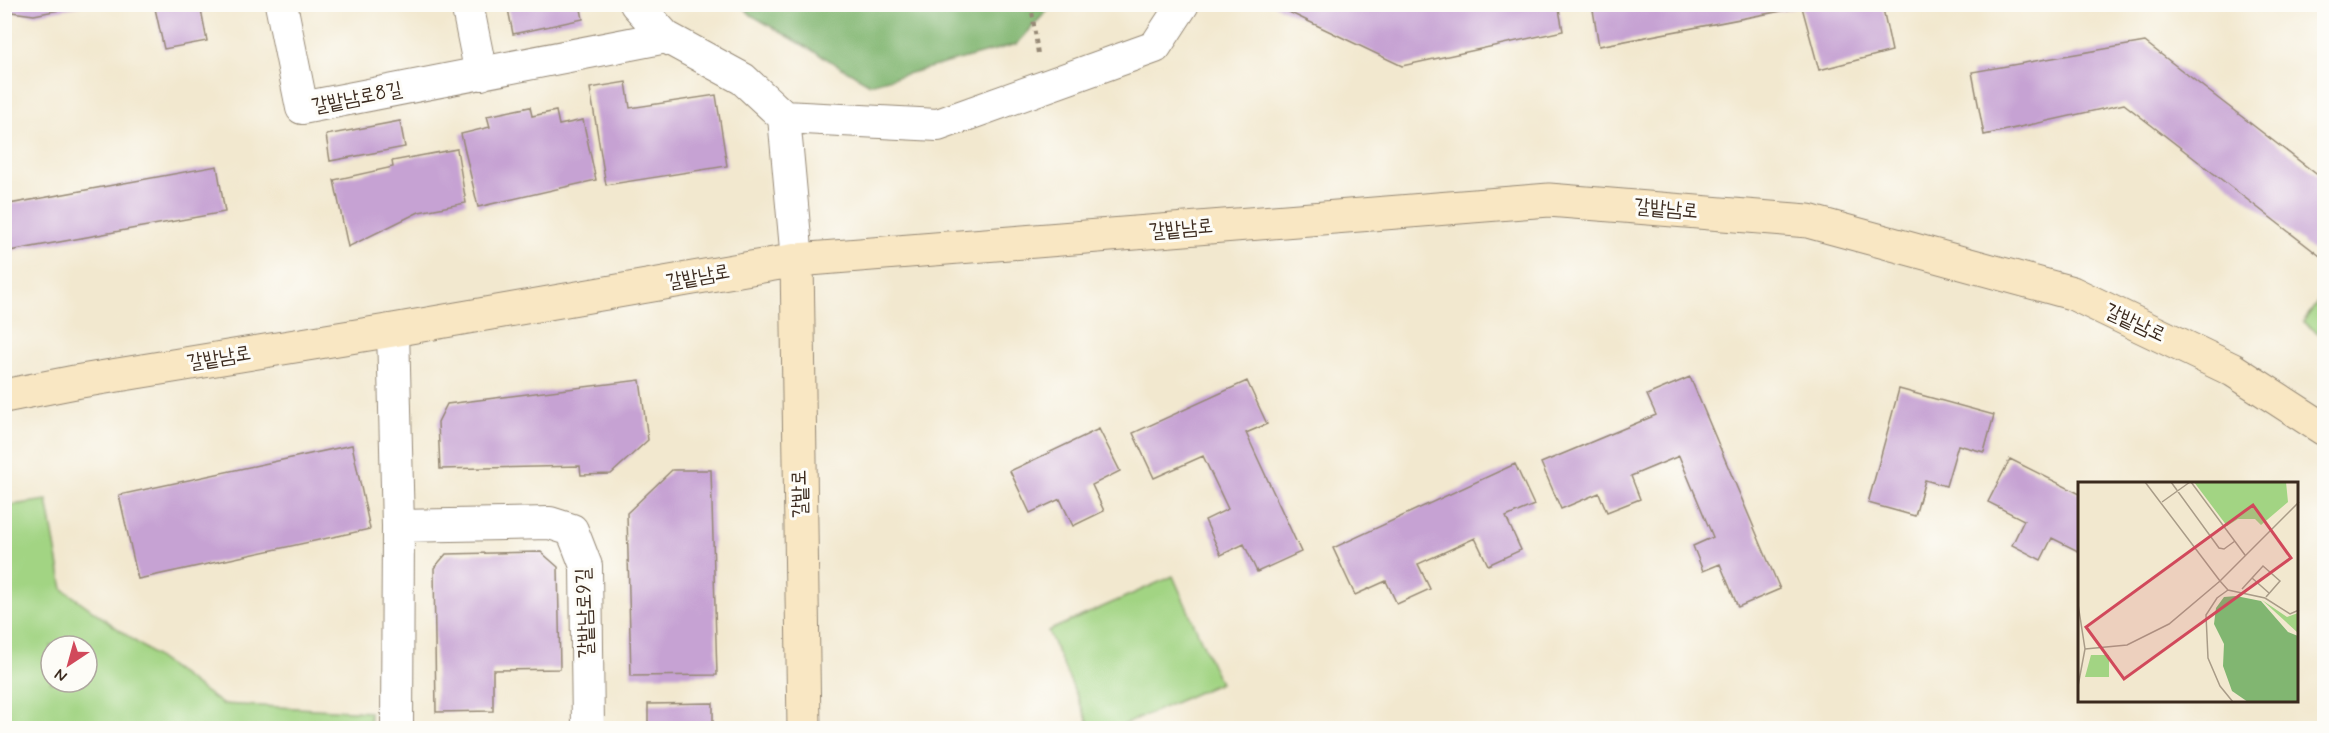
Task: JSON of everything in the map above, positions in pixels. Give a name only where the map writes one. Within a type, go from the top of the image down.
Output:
[{"type":"main road","name":"갈밭남로","points":[[4,396],[797,260],[1549,200],[1808,221],[2072,293],[2233,370],[2325,429]]},
{"type":"main road","name":"갈밭로","points":[[797,260],[804,729]]},
{"type":"street","name":"갈밭남로8길","points":[[281,4],[302,108],[666,37]]},
{"type":"street","points":[[467,4],[481,74]]},
{"type":"street","points":[[636,4],[666,37],[743,79],[784,117],[938,125],[1155,47],[1183,4]]},
{"type":"street","points":[[784,117],[797,260]]},
{"type":"street","points":[[393,330],[398,526],[397,729]]},
{"type":"street","name":"갈밭남로9길","points":[[398,526],[550,523],[572,530],[586,566],[588,729]]},
{"type":"green space","points":[[741,5],[1052,5],[1017,44],[870,84],[751,15]]},
{"type":"green space","points":[[2324,293],[2324,337],[2303,322]]},
{"type":"green space","points":[[47,500],[63,589],[222,704],[370,712],[370,728],[5,728],[5,506]]},
{"type":"green space","points":[[1173,576],[1220,683],[1116,728],[1091,728],[1048,631]]},
{"type":"building","points":[[4,4],[80,4],[80,6],[34,15],[4,11]]},
{"type":"building","points":[[154,4],[200,4],[207,41],[164,49]]},
{"type":"building","points":[[507,4],[580,4],[583,19],[513,34]]},
{"type":"building","points":[[1272,4],[1558,4],[1563,31],[1402,66]]},
{"type":"building","points":[[1592,4],[1882,4],[1892,51],[1819,70],[1802,7],[1599,46]]},
{"type":"building","points":[[2145,42],[2324,180],[2324,250],[2320,256],[2124,104],[1984,135],[1972,72]]},
{"type":"building","points":[[626,82],[630,108],[716,95],[727,166],[606,185],[590,88]]},
{"type":"building","points":[[530,107],[532,116],[556,111],[559,125],[583,120],[596,180],[478,207],[461,134],[490,127],[487,116]]},
{"type":"building","points":[[400,121],[405,147],[330,161],[326,135]]},
{"type":"building","points":[[457,149],[466,203],[419,212],[348,247],[334,180],[393,167],[392,161]]},
{"type":"building","points":[[217,166],[225,212],[4,252],[4,205]]},
{"type":"building","points":[[1690,377],[1780,589],[1738,607],[1720,564],[1703,571],[1693,546],[1713,537],[1679,456],[1631,476],[1640,499],[1607,512],[1599,493],[1561,509],[1541,463],[1656,415],[1647,395]]},
{"type":"building","points":[[640,380],[648,440],[611,474],[581,475],[580,466],[440,469],[438,422],[447,404]]},
{"type":"building","points":[[1247,381],[1267,424],[1246,433],[1301,552],[1257,572],[1244,544],[1221,555],[1205,520],[1228,509],[1203,456],[1154,478],[1133,433]]},
{"type":"building","points":[[1899,389],[1994,415],[1984,452],[1958,445],[1946,486],[1925,480],[1915,516],[1868,503]]},
{"type":"building","points":[[1099,429],[1120,471],[1092,485],[1104,511],[1073,526],[1060,499],[1030,513],[1010,471]]},
{"type":"building","points":[[352,445],[370,529],[138,579],[119,495]]},
{"type":"building","points":[[2010,459],[2078,493],[2078,551],[2052,538],[2041,560],[2012,545],[2024,520],[1988,502]]},
{"type":"building","points":[[1515,464],[1534,505],[1506,517],[1521,550],[1488,565],[1475,538],[1418,564],[1430,589],[1397,604],[1386,581],[1355,595],[1333,548]]},
{"type":"building","points":[[672,470],[711,470],[717,675],[631,676],[627,513]]},
{"type":"building","points":[[541,552],[558,567],[560,669],[493,670],[493,711],[436,712],[434,568],[446,554]]},
{"type":"building","points":[[713,703],[713,728],[648,728],[648,704]]}]
